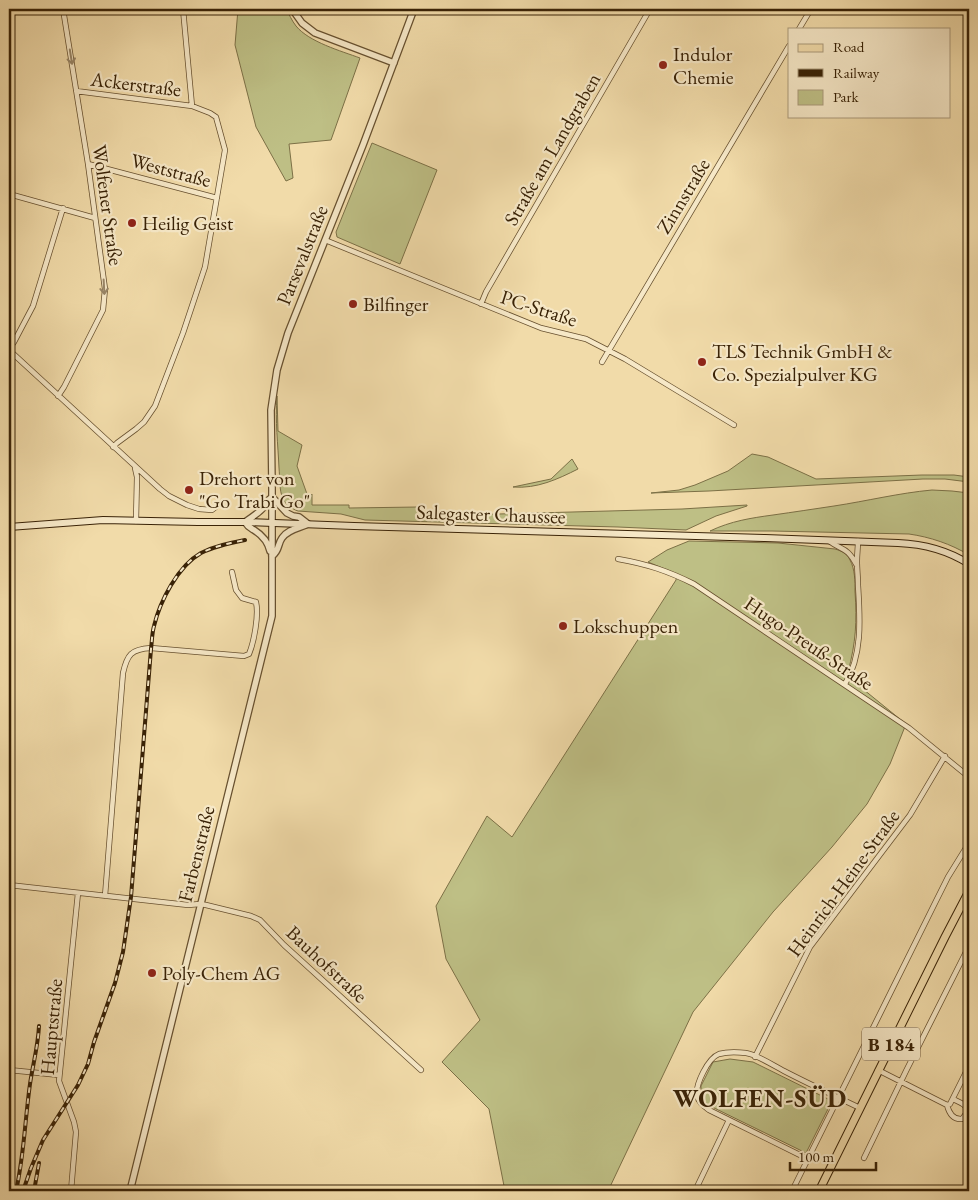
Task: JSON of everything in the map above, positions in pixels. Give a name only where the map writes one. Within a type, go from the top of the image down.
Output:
[{"type":"main road","name":"Salegaster Chaussee","points":[[9,526],[103,520],[136,520],[858,541],[919,544],[940,549],[969,564]]},
{"type":"main road","name":"B 184","points":[[819,1191],[930,965],[969,891]]},
{"type":"street","name":"Wolfener Straße","points":[[58,396],[103,310],[105,288],[88,164],[63,9]]},
{"type":"street","points":[[158,9],[164,11],[183,10],[192,106]]},
{"type":"street","points":[[292,9],[302,23],[315,33],[394,63]]},
{"type":"street","name":"Parsevalstraße","points":[[272,523],[271,410],[275,378],[284,346],[414,9]]},
{"type":"street","name":"Straße am Landgraben","points":[[480,304],[650,9]]},
{"type":"street","points":[[800,28],[811,9]]},
{"type":"street","name":"Zinnstraße","points":[[602,362],[788,48]]},
{"type":"street","name":"Ackerstraße","points":[[76,91],[192,106],[216,117],[225,150],[216,198]]},
{"type":"street","name":"Weststraße","points":[[88,164],[216,198]]},
{"type":"street","points":[[9,194],[95,218]]},
{"type":"street","points":[[113,447],[144,422],[159,399],[205,267],[216,198]]},
{"type":"street","points":[[64,208],[33,306],[9,350],[135,468],[169,496],[187,505],[199,508],[212,510],[218,506]]},
{"type":"street","name":"PC-Straße","points":[[325,240],[541,328],[586,339],[609,350],[734,424]]},
{"type":"street","points":[[135,468],[136,520]]},
{"type":"street","points":[[272,497],[287,513],[299,517],[308,524],[286,533],[280,542],[278,552],[272,556],[266,541],[255,530],[249,528],[245,522],[262,510],[266,501],[272,497]]},
{"type":"street","name":"Farbenstraße","points":[[130,1191],[272,616],[272,523]]},
{"type":"street","points":[[828,541],[849,553],[857,565]]},
{"type":"street","points":[[845,684],[851,676],[859,639],[858,541]]},
{"type":"street","name":"Hugo-Preuß-Straße","points":[[618,559],[671,573],[694,584],[909,728],[969,777]]},
{"type":"street","points":[[105,896],[123,673],[127,658],[142,648],[244,656],[249,654],[252,648],[258,610],[256,602],[242,598],[236,590],[232,572]]},
{"type":"street","name":"Heinrich-Heine-Straße","points":[[755,1056],[810,947],[910,815],[945,756]]},
{"type":"street","points":[[792,1191],[948,877],[969,843]]},
{"type":"street","name":"Bauhofstraße","points":[[9,885],[188,905],[200,904],[256,918],[421,1070]]},
{"type":"street","name":"Hauptstraße","points":[[72,1191],[76,1132],[59,1081],[78,893]]},
{"type":"street","points":[[864,1158],[969,946]]},
{"type":"street","points":[[808,1159],[709,1110],[702,1104],[696,1090],[709,1061],[713,1057],[720,1054],[747,1053],[860,1108]]},
{"type":"street","points":[[947,1105],[950,1104],[969,1066]]},
{"type":"street","points":[[9,1070],[60,1074]]},
{"type":"street","points":[[878,1070],[947,1105],[950,1114],[962,1119],[968,1111],[967,1107],[953,1098]]},
{"type":"street","points":[[694,1191],[729,1120]]},
{"type":"green space","points":[[238,9],[286,9],[296,26],[309,37],[360,58],[331,140],[289,144],[293,178],[286,181],[256,127],[235,45]]},
{"type":"green space","points":[[372,143],[437,170],[400,264],[337,237],[336,232]]},
{"type":"green space","points":[[277,396],[278,431],[302,445],[297,466],[307,494],[309,497],[312,494],[312,505],[349,505],[349,508],[418,507],[419,518],[747,506],[716,516],[686,530],[365,520],[341,514],[298,511],[286,503],[281,492],[276,423]]},
{"type":"green space","points":[[752,454],[768,457],[816,479],[954,475],[969,477],[969,482],[923,479],[651,493],[679,490],[695,485],[728,471]]},
{"type":"green space","points":[[572,459],[578,469],[570,473],[539,485],[513,487],[551,479]]},
{"type":"green space","points":[[932,490],[969,493],[969,555],[940,542],[909,534],[710,531],[733,522],[749,519]]},
{"type":"green space","points":[[689,541],[778,543],[835,549],[846,554],[852,564],[854,575],[856,622],[853,651],[848,672],[842,672],[906,724],[890,764],[867,804],[832,847],[773,912],[693,1012],[608,1191],[505,1191],[489,1109],[442,1062],[480,1020],[446,959],[436,906],[487,816],[512,837],[676,580],[677,574],[648,562],[667,550]]},
{"type":"green space","points":[[730,1059],[753,1062],[832,1101],[806,1153],[708,1105],[701,1096],[701,1086],[713,1062]]},
{"type":"railway","points":[[23,1191],[43,1140],[78,1085],[88,1064],[115,983],[123,952],[131,897],[152,637],[157,616],[171,585],[185,566],[193,559],[212,548],[245,540]]},
{"type":"railway","points":[[16,1191],[39,1026]]},
{"type":"railway","points":[[34,1191],[39,1163]]},
{"type":"place","name":"Indulor Chemie","points":[[663,65]]},
{"type":"place","name":"Heilig Geist","points":[[132,223]]},
{"type":"place","name":"Bilfinger","points":[[353,304]]},
{"type":"place","name":"TLS Technik GmbH & Co. Spezialpulver KG","points":[[702,362]]},
{"type":"place","name":"Drehort von \"Go Trabi Go\"","points":[[189,490]]},
{"type":"place","name":"Lokschuppen","points":[[563,626]]},
{"type":"place","name":"Poly-Chem AG","points":[[152,973]]},
{"type":"district","name":"WOLFEN-SÜD","points":[[760,1098]]}]
